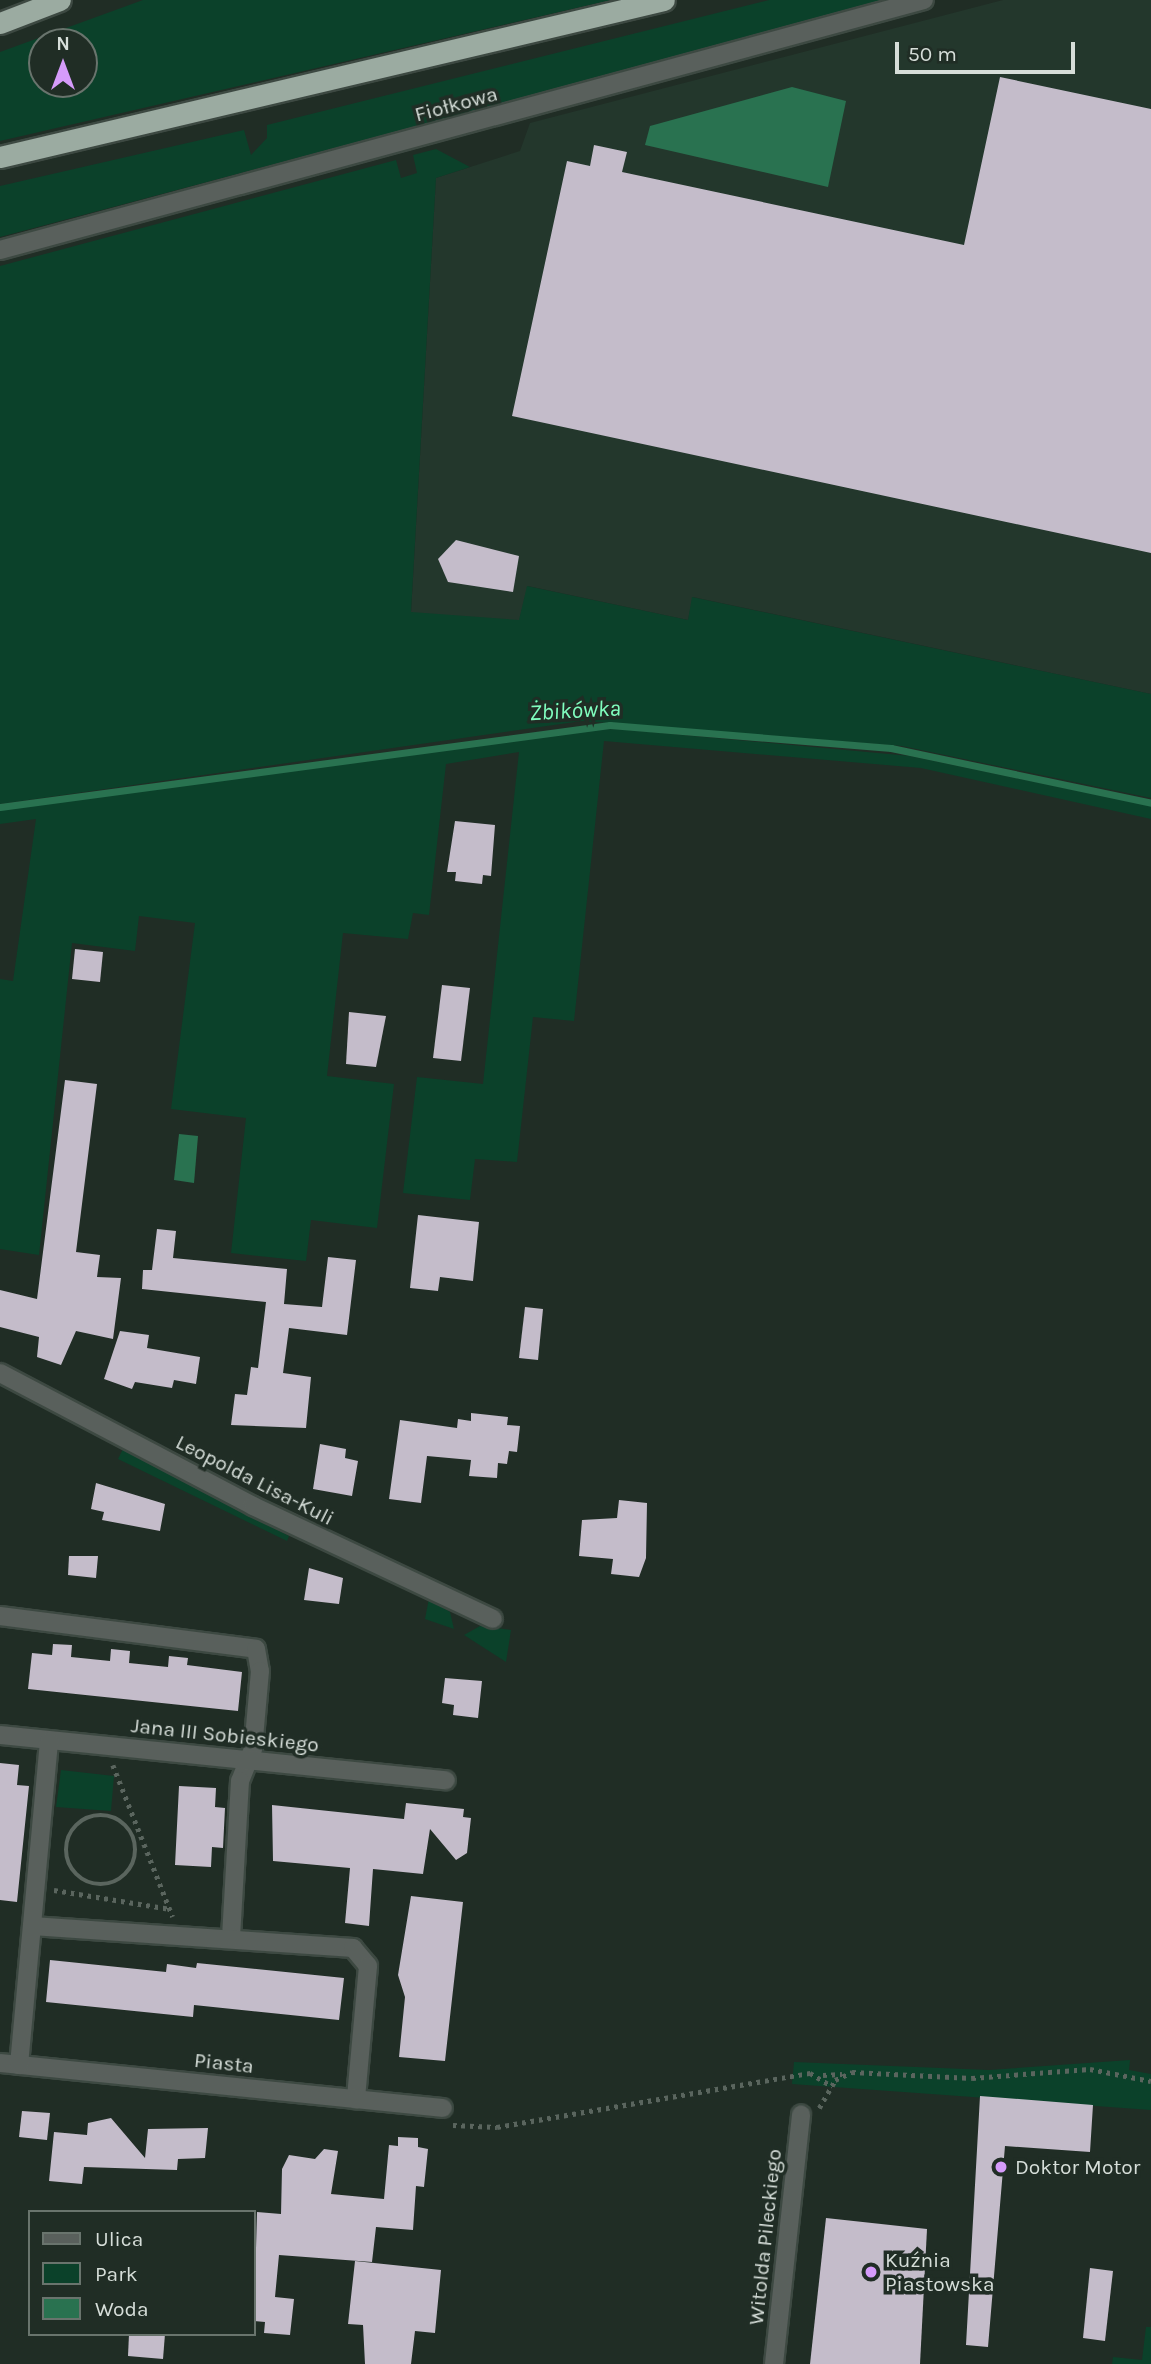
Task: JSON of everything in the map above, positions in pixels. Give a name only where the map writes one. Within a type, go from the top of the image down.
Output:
[{"type":"highway","points":[[0,23],[60,0]]},
{"type":"highway","points":[[0,157],[664,0]]},
{"type":"street","name":"Fiołkowa","points":[[0,250],[924,0]]},
{"type":"street","name":"Leopolda Lisa-Kuli","points":[[0,1374],[253,1506],[493,1619]]},
{"type":"street","points":[[0,1616],[256,1649],[260,1671],[247,1760],[231,1936]]},
{"type":"street","name":"Jana III Sobieskiego","points":[[0,1735],[446,1780]]},
{"type":"street","points":[[19,2065],[49,1741]]},
{"type":"street","points":[[32,1926],[231,1936],[343,1946],[362,1954],[368,1966],[356,2099]]},
{"type":"street","name":"Piasta","points":[[0,2063],[443,2108]]},
{"type":"street","name":"Witolda Pileckiego","points":[[774,2364],[808,2116]]},
{"type":"path","points":[[34,1886],[170,1909],[113,1768],[114,1747]]},
{"type":"path","points":[[92,1812],[116,1817],[136,1840],[130,1870],[111,1884],[96,1885],[75,1874],[66,1850],[71,1830],[92,1812]]},
{"type":"path","points":[[136,1840],[142,1838]]},
{"type":"path","points":[[94,1896],[96,1885]]},
{"type":"path","points":[[443,2108],[454,2127],[464,2130],[822,2075],[972,2078],[1090,2069],[1119,2078],[1151,2081]]},
{"type":"path","points":[[808,2116],[842,2074]]},
{"type":"path","points":[[822,2075],[832,2086]]},
{"type":"shaded area","points":[[1003,0],[1151,0],[1151,694],[693,597],[688,620],[528,586],[519,621],[411,613],[436,178],[520,151],[530,123]]},
{"type":"green space","points":[[143,0],[611,0],[0,141],[0,52],[28,42],[28,98],[98,98],[98,28],[66,28]]},
{"type":"green space","points":[[769,0],[891,0],[0,237],[0,186],[244,130],[251,155],[267,138],[267,125]]},
{"type":"green space","points":[[436,149],[470,167],[436,178],[411,612],[519,620],[527,586],[688,620],[692,597],[1151,694],[1151,798],[902,746],[582,721],[0,804],[0,266],[396,160],[401,178],[417,173],[413,155]]},
{"type":"green space","points":[[607,728],[910,756],[1151,806],[1151,819],[921,768],[604,741],[574,1021],[533,1017],[517,1162],[475,1159],[470,1200],[403,1193],[417,1077],[483,1084],[519,752],[446,764],[429,915],[413,913],[408,939],[343,933],[327,1076],[394,1084],[377,1228],[311,1220],[306,1261],[231,1253],[246,1118],[171,1109],[195,923],[139,916],[135,951],[72,943],[39,1255],[0,1249],[0,979],[13,981],[36,819],[0,824],[0,810]]},
{"type":"green space","points":[[124,1447],[289,1536],[287,1541],[118,1459]]},
{"type":"green space","points":[[429,1598],[450,1612],[454,1629],[425,1619]]},
{"type":"green space","points":[[480,1626],[511,1630],[506,1662],[464,1635]]},
{"type":"green space","points":[[61,1770],[114,1776],[111,1811],[56,1807]]},
{"type":"green space","points":[[1130,2060],[1129,2070],[1151,2074],[1151,2110],[792,2084],[794,2062],[989,2070]]},
{"type":"green space","points":[[1146,2327],[1151,2327],[1151,2364],[1112,2364],[1113,2357],[1142,2360]]},
{"type":"water","points":[[792,87],[846,101],[828,187],[645,145],[650,126]]},
{"type":"water","points":[[179,1134],[198,1136],[194,1183],[174,1180]]},
{"type":"building","points":[[1000,77],[1151,109],[1151,553],[512,416],[567,161],[590,166],[594,145],[627,152],[622,172],[964,245]]},
{"type":"building","points":[[456,540],[519,556],[513,592],[448,582],[438,559]]},
{"type":"building","points":[[455,821],[495,825],[491,876],[483,875],[482,884],[455,881],[456,872],[447,872]]},
{"type":"building","points":[[75,949],[103,952],[100,982],[72,979]]},
{"type":"building","points":[[442,985],[470,988],[461,1061],[433,1058]]},
{"type":"building","points":[[349,1012],[386,1016],[376,1067],[346,1064]]},
{"type":"building","points":[[65,1080],[97,1084],[76,1252],[100,1255],[97,1277],[121,1278],[113,1339],[76,1331],[61,1365],[37,1357],[39,1337],[0,1327],[0,1290],[37,1299]]},
{"type":"building","points":[[418,1215],[479,1222],[473,1281],[440,1277],[438,1291],[410,1288]]},
{"type":"building","points":[[157,1229],[176,1231],[173,1258],[287,1269],[284,1304],[322,1307],[328,1257],[356,1260],[347,1335],[289,1328],[283,1373],[311,1377],[306,1428],[231,1425],[235,1394],[247,1395],[251,1367],[258,1368],[266,1302],[142,1289],[143,1270],[152,1270]]},
{"type":"building","points":[[525,1307],[543,1309],[538,1360],[519,1358]]},
{"type":"building","points":[[120,1331],[149,1335],[147,1348],[200,1357],[196,1384],[174,1380],[172,1388],[135,1382],[132,1389],[104,1379]]},
{"type":"building","points":[[471,1413],[508,1417],[507,1425],[520,1426],[517,1452],[509,1451],[507,1464],[498,1463],[497,1478],[469,1476],[471,1460],[427,1456],[421,1503],[389,1499],[400,1420],[457,1428],[458,1419],[471,1421]]},
{"type":"building","points":[[320,1444],[346,1449],[345,1458],[358,1461],[352,1496],[313,1489]]},
{"type":"building","points":[[96,1483],[165,1504],[160,1531],[102,1520],[104,1512],[91,1509]]},
{"type":"building","points":[[619,1500],[647,1503],[646,1558],[639,1577],[611,1574],[613,1559],[579,1556],[582,1520],[617,1518]]},
{"type":"building","points":[[69,1556],[98,1556],[96,1578],[68,1575]]},
{"type":"building","points":[[309,1568],[343,1578],[339,1604],[304,1600]]},
{"type":"building","points":[[53,1644],[72,1645],[71,1657],[110,1661],[111,1649],[130,1651],[129,1663],[168,1667],[169,1656],[188,1658],[187,1665],[242,1672],[238,1711],[28,1689],[32,1653],[52,1655]]},
{"type":"building","points":[[445,1678],[482,1681],[478,1718],[453,1715],[454,1705],[442,1703]]},
{"type":"building","points":[[0,1763],[19,1765],[17,1785],[29,1786],[17,1902],[0,1900]]},
{"type":"building","points":[[179,1786],[216,1788],[215,1807],[225,1808],[223,1848],[212,1847],[211,1867],[175,1865]]},
{"type":"building","points":[[406,1803],[464,1809],[463,1817],[471,1818],[467,1853],[456,1860],[430,1829],[423,1874],[373,1869],[369,1926],[345,1923],[350,1868],[273,1861],[272,1805],[404,1819]]},
{"type":"building","points":[[411,1896],[463,1902],[445,2061],[399,2057],[405,1997],[398,1975]]},
{"type":"building","points":[[50,1960],[166,1972],[167,1964],[196,1968],[197,1963],[344,1978],[339,2020],[194,2005],[193,2017],[46,2002]]},
{"type":"building","points":[[980,2096],[1093,2105],[1090,2152],[1005,2146],[988,2347],[966,2345]]},
{"type":"building","points":[[22,2111],[50,2113],[47,2140],[19,2137]]},
{"type":"building","points":[[111,2118],[145,2158],[148,2129],[208,2128],[205,2158],[178,2159],[177,2170],[84,2167],[82,2184],[49,2181],[54,2132],[87,2135],[88,2123]]},
{"type":"building","points":[[398,2137],[418,2138],[418,2147],[428,2149],[424,2187],[416,2186],[413,2230],[376,2227],[372,2262],[279,2255],[275,2297],[294,2299],[290,2335],[264,2333],[265,2322],[256,2321],[257,2212],[281,2214],[282,2169],[289,2155],[315,2159],[324,2149],[338,2151],[331,2194],[384,2199],[389,2145],[398,2146]]},
{"type":"building","name":"Kuźnia Piastowska","points":[[826,2218],[927,2229],[920,2364],[810,2364]]},
{"type":"building","points":[[355,2261],[441,2270],[435,2333],[415,2331],[411,2364],[365,2364],[363,2325],[348,2324]]},
{"type":"building","points":[[1090,2268],[1113,2271],[1105,2341],[1083,2338]]},
{"type":"building","points":[[129,2336],[165,2336],[163,2359],[128,2356]]},
{"type":"waterway","name":"Żbikówka","points":[[0,807],[610,725],[891,748],[1151,803]]},
{"type":"place","name":"Doktor Motor","points":[[1001,2167]]},
{"type":"place","name":"Kuźnia Piastowska","points":[[871,2272]]}]
